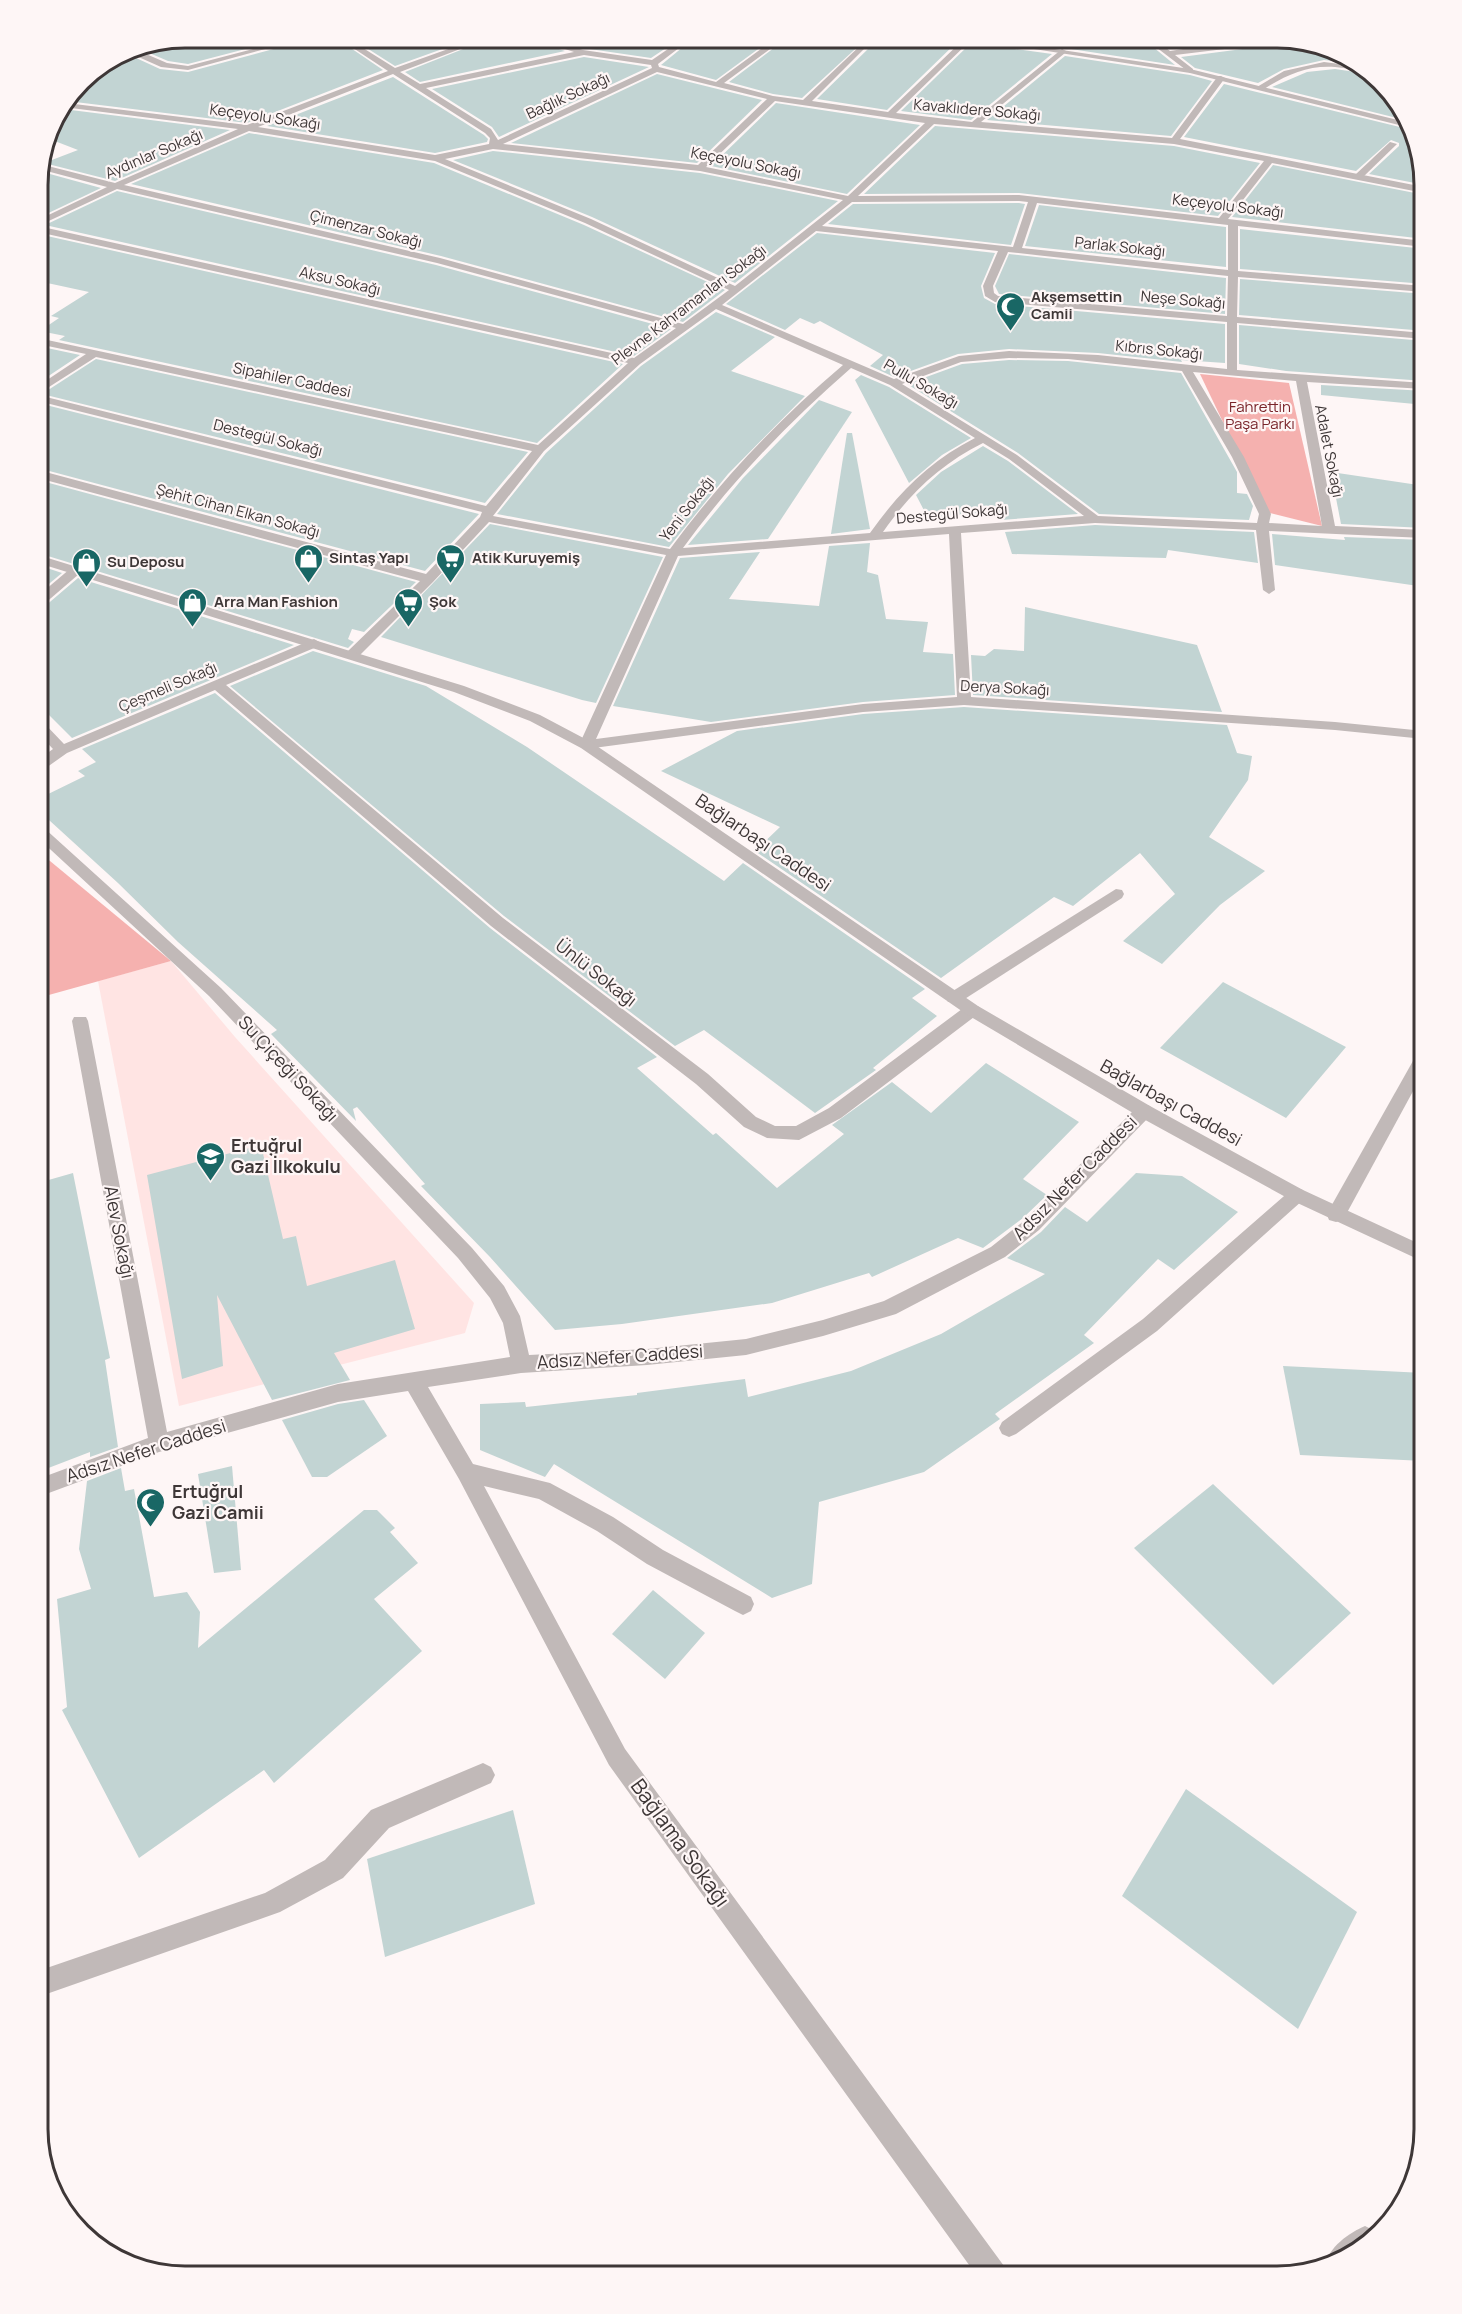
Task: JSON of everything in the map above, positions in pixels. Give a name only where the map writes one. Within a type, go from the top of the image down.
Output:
[{"type":"street","points":[[140,56],[154,63],[188,68],[264,48]]},
{"type":"street","points":[[357,48],[488,131],[494,138],[493,146]]},
{"type":"street","name":"Aydınlar Sokağı","points":[[48,218],[112,186],[247,128],[457,48]]},
{"type":"street","name":"Kavaklıdere Sokağı","points":[[569,48],[655,66],[717,85],[773,98],[933,121],[1174,141],[1414,188]]},
{"type":"street","name":"Bağlık Sokağı","points":[[493,146],[655,66],[676,48]]},
{"type":"street","points":[[717,85],[767,48]]},
{"type":"street","points":[[805,103],[860,48]]},
{"type":"street","points":[[890,115],[958,48]]},
{"type":"street","points":[[1040,48],[1190,71],[1399,123]]},
{"type":"street","points":[[1161,48],[1190,71]]},
{"type":"street","points":[[1169,54],[1219,48]]},
{"type":"street","points":[[975,123],[1062,51]]},
{"type":"street","points":[[419,87],[582,52]]},
{"type":"street","points":[[1333,60],[1336,63]]},
{"type":"street","points":[[1261,87],[1300,66],[1342,64]]},
{"type":"street","points":[[1174,141],[1221,78]]},
{"type":"street","points":[[700,168],[773,98]]},
{"type":"street","name":"Keçeyolu Sokağı","points":[[73,106],[247,128],[435,158],[493,146],[700,168],[850,199],[993,197],[1033,200],[1414,243]]},
{"type":"street","name":"Plevne Kahramanları Sokağı","points":[[352,655],[429,579],[488,514],[540,449],[636,362],[736,290],[850,199],[933,121]]},
{"type":"street","points":[[1358,177],[1393,144]]},
{"type":"street","points":[[435,158],[588,221],[736,290]]},
{"type":"street","points":[[1222,220],[1270,159]]},
{"type":"street","name":"Çimenzar Sokağı","points":[[49,169],[112,186],[359,242],[619,308],[683,327]]},
{"type":"street","points":[[1016,251],[1033,200]]},
{"type":"street","points":[[1232,372],[1233,221]]},
{"type":"street","name":"Parlak Sokağı","points":[[814,228],[1234,274],[1414,288]]},
{"type":"street","name":"Aksu Sokağı","points":[[48,231],[636,362]]},
{"type":"street","name":"Neşe Sokağı","points":[[1004,249],[988,286],[989,294],[995,299],[1414,335]]},
{"type":"street","name":"Pullu Sokağı","points":[[714,305],[894,383],[1013,457],[1095,519]]},
{"type":"street","name":"Sipahiler Caddesi","points":[[48,343],[540,449]]},
{"type":"street","points":[[48,384],[95,353]]},
{"type":"street","name":"Kıbrıs Sokağı","points":[[894,383],[938,366],[979,356],[1064,357],[1301,378],[1414,385]]},
{"type":"street","name":"Yeni Sokağı","points":[[586,745],[672,553],[709,504],[801,406],[850,363]]},
{"type":"street","points":[[1185,367],[1238,457],[1265,514],[1262,526],[1269,590]]},
{"type":"street","name":"Adalet Sokağı","points":[[1301,378],[1329,529]]},
{"type":"street","name":"Destegül Sokağı","points":[[48,401],[488,514],[672,553],[1095,519],[1414,533]]},
{"type":"street","points":[[873,538],[897,501],[924,475],[961,449],[983,439]]},
{"type":"street","name":"Şehit Cihan Elkan Sokağı","points":[[48,477],[429,579]]},
{"type":"street","points":[[955,529],[964,701]]},
{"type":"street","name":"Bağlarbaşı Caddesi","points":[[48,562],[459,689],[535,717],[586,745],[972,1010],[1144,1111],[1297,1195],[1414,1249]]},
{"type":"street","points":[[48,594],[75,571]]},
{"type":"street","name":"Çeşmeli Sokağı","points":[[48,760],[62,750],[314,643]]},
{"type":"street","name":"Ünlü Sokağı","points":[[216,684],[497,922],[702,1079],[750,1122],[773,1133],[799,1132],[835,1113],[972,1010]]},
{"type":"street","name":"Derya Sokağı","points":[[586,745],[863,708],[964,701],[1335,726],[1414,734]]},
{"type":"street","points":[[48,735],[62,750]]},
{"type":"street","name":"Su Çiçeği Sokağı","points":[[48,839],[215,992],[465,1253],[497,1292],[513,1322],[521,1364]]},
{"type":"street","points":[[954,998],[1116,894]]},
{"type":"street","name":"Alev Sokağı","points":[[80,1021],[159,1443]]},
{"type":"street","points":[[1336,1215],[1414,1076]]},
{"type":"street","name":"Adsız Nefer Caddesi","points":[[48,1484],[159,1443],[338,1393],[521,1364],[647,1357],[746,1347],[823,1328],[889,1308],[998,1252],[1032,1225],[1144,1111]]},
{"type":"street","points":[[1009,1428],[1150,1325],[1297,1195]]},
{"type":"street","name":"Bağlama Sokağı","points":[[413,1380],[466,1472],[617,1757],[987,2266]]},
{"type":"street","points":[[466,1472],[543,1490],[605,1524],[655,1557],[743,1604]]},
{"type":"street","points":[[48,1981],[272,1903],[334,1869],[380,1820],[483,1775]]},
{"type":"shaded area","points":[[171,961],[235,1037],[474,1303],[465,1333],[179,1406],[98,981]]},
{"type":"green space","name":"Fahrettin Paşa Parkı","points":[[1200,374],[1289,383],[1322,526],[1266,512]]},
{"type":"green space","points":[[48,860],[50,861],[171,961],[48,995]]},
{"type":"building","points":[[185,48],[250,48],[188,64],[168,61],[149,53]]},
{"type":"building","points":[[277,48],[351,48],[383,70],[247,123],[76,102],[101,76],[134,57],[160,69],[188,72]]},
{"type":"building","points":[[367,48],[445,48],[395,66]]},
{"type":"building","points":[[466,48],[556,48],[565,51],[420,82],[405,72]]},
{"type":"building","points":[[583,48],[666,48],[651,58]]},
{"type":"building","points":[[682,48],[759,48],[716,80],[661,65]]},
{"type":"building","points":[[774,48],[856,48],[802,98],[773,94],[729,82]]},
{"type":"building","points":[[869,48],[951,48],[887,110],[817,99]]},
{"type":"building","points":[[966,48],[1008,48],[1052,54],[971,120],[901,111]]},
{"type":"building","points":[[1064,48],[1154,48],[1175,65]]},
{"type":"building","points":[[1250,48],[1286,48],[1321,55],[1336,61],[1324,60],[1284,69],[1258,83],[1195,68],[1181,57]]},
{"type":"building","points":[[1065,56],[1190,75],[1212,81],[1171,136],[987,120]]},
{"type":"building","points":[[584,57],[649,67],[499,137],[492,127],[432,89]]},
{"type":"building","points":[[1335,69],[1354,72],[1380,95],[1396,118],[1272,87],[1307,72]]},
{"type":"building","points":[[657,74],[762,100],[697,163],[511,143]]},
{"type":"building","points":[[393,77],[484,135],[488,139],[487,142],[435,153],[267,126]]},
{"type":"building","points":[[1224,84],[1401,127],[1411,158],[1414,183],[1369,174],[1399,146],[1399,143],[1391,140],[1356,171],[1184,137]]},
{"type":"building","points":[[776,103],[920,125],[847,194],[711,166]]},
{"type":"building","points":[[70,110],[230,130],[115,181],[50,164],[50,161],[78,150],[55,141]]},
{"type":"building","points":[[935,126],[1174,146],[1260,163],[1218,216],[1019,193],[864,194]]},
{"type":"building","points":[[249,133],[434,163],[584,225],[725,290],[683,322],[441,256],[131,184]]},
{"type":"building","points":[[493,151],[700,173],[838,201],[735,283],[592,217],[453,160]]},
{"type":"building","points":[[1273,165],[1414,193],[1414,238],[1232,217]]},
{"type":"building","points":[[48,174],[101,188],[48,213]]},
{"type":"building","points":[[117,191],[436,265],[671,329],[634,356],[48,226],[48,224]]},
{"type":"building","points":[[853,204],[1025,204],[1011,245],[828,224]]},
{"type":"building","points":[[1039,205],[1226,227],[1226,267],[1025,246]]},
{"type":"building","points":[[1240,229],[1414,248],[1414,283],[1240,269]]},
{"type":"building","points":[[817,233],[995,253],[981,286],[984,298],[995,304],[1225,324],[1225,363],[1009,349],[958,354],[894,377],[870,366],[883,355],[820,321],[814,324],[800,318],[785,330],[726,304]]},
{"type":"building","points":[[48,236],[623,364],[537,443],[59,340],[65,336],[48,333],[48,326],[59,318],[51,316],[89,292],[48,283]]},
{"type":"building","points":[[1009,254],[1226,278],[1225,314],[999,294],[995,286]]},
{"type":"building","points":[[1240,279],[1414,293],[1414,330],[1239,315]]},
{"type":"building","points":[[716,312],[775,337],[731,371],[805,396],[728,474],[669,547],[497,514],[546,453],[641,366]]},
{"type":"building","points":[[1239,325],[1414,340],[1414,380],[1286,371],[1239,364]]},
{"type":"building","points":[[48,348],[80,355],[48,376]]},
{"type":"building","points":[[96,359],[528,452],[485,503],[48,395],[48,390]]},
{"type":"building","points":[[1009,360],[1068,361],[1181,373],[1237,472],[1237,493],[1247,494],[1253,506],[1249,520],[1099,514],[1018,453],[907,384],[962,364]]},
{"type":"building","points":[[861,375],[889,387],[971,438],[942,455],[909,483],[855,380]]},
{"type":"building","points":[[1321,385],[1414,390],[1414,404],[1321,395]]},
{"type":"building","points":[[819,400],[852,412],[768,539],[688,545],[743,478]]},
{"type":"building","points":[[48,406],[479,514],[425,571],[48,471]]},
{"type":"building","points":[[847,433],[852,433],[870,529],[831,534]]},
{"type":"building","points":[[983,446],[1008,461],[1078,514],[1001,520],[998,511],[928,518],[916,495],[941,472]]},
{"type":"building","points":[[1331,472],[1414,484],[1414,527],[1341,524]]},
{"type":"building","points":[[48,483],[416,582],[364,632],[352,629],[348,639],[354,642],[348,648],[48,556]]},
{"type":"building","points":[[490,524],[663,557],[596,703],[381,637]]},
{"type":"building","points":[[1095,525],[1254,532],[1258,563],[1168,550],[1166,558],[1012,554],[1005,532]]},
{"type":"building","points":[[1272,534],[1345,540],[1344,537],[1414,540],[1414,585],[1275,565]]},
{"type":"building","points":[[870,543],[867,572],[878,575],[886,619],[928,622],[923,652],[953,654],[955,695],[863,702],[711,722],[613,706],[680,558],[760,552],[729,599],[819,606],[829,546]]},
{"type":"building","points":[[48,568],[62,573],[48,585]]},
{"type":"building","points":[[78,578],[294,645],[72,738],[48,714],[48,604]]},
{"type":"building","points":[[1025,607],[1197,645],[1222,712],[973,695],[971,655],[985,656],[994,649],[1024,651]]},
{"type":"building","points":[[313,651],[426,686],[527,747],[724,881],[743,863],[925,989],[912,998],[937,1016],[873,1068],[876,1070],[815,1113],[704,1030],[675,1046],[504,916],[230,686]]},
{"type":"building","points":[[215,693],[490,928],[657,1057],[637,1068],[713,1135],[716,1133],[777,1188],[844,1134],[832,1125],[892,1082],[931,1113],[986,1063],[1079,1122],[1023,1179],[1047,1195],[1023,1218],[983,1248],[958,1238],[872,1277],[869,1273],[772,1303],[622,1324],[555,1330],[490,1257],[421,1186],[425,1184],[357,1107],[353,1109],[356,1121],[271,1034],[277,1030],[178,942],[48,819],[48,794],[85,776],[78,771],[96,762],[82,749]]},
{"type":"building","points":[[964,707],[1227,725],[1237,753],[1252,756],[1248,780],[1209,837],[1265,871],[1220,905],[1162,964],[1123,941],[1175,894],[1140,853],[1073,906],[1054,897],[941,978],[755,851],[780,827],[661,771],[737,731],[863,714]]},
{"type":"building","points":[[1223,982],[1346,1047],[1286,1118],[1160,1048]]},
{"type":"building","points":[[261,1145],[283,1239],[296,1236],[307,1286],[395,1260],[415,1329],[334,1353],[350,1380],[272,1400],[217,1295],[223,1366],[182,1379],[147,1175]]},
{"type":"building","points":[[73,1173],[110,1358],[105,1360],[118,1447],[90,1457],[90,1452],[48,1468],[48,1180]]},
{"type":"building","points":[[1136,1173],[1182,1176],[1238,1212],[1174,1270],[1158,1259],[1084,1335],[1094,1343],[995,1414],[1000,1419],[924,1472],[819,1502],[812,1584],[772,1598],[554,1464],[545,1477],[480,1450],[480,1404],[525,1402],[526,1407],[637,1395],[637,1393],[745,1379],[748,1397],[851,1371],[941,1334],[1045,1274],[1007,1258],[1041,1232],[1065,1207],[1087,1222]]},
{"type":"building","points":[[1283,1366],[1414,1373],[1414,1461],[1300,1455]]},
{"type":"building","points":[[364,1400],[387,1436],[327,1477],[312,1477],[282,1420],[338,1404]]},
{"type":"building","points":[[232,1466],[241,1570],[214,1573],[198,1474]]},
{"type":"building","points":[[121,1468],[125,1491],[134,1489],[154,1597],[187,1592],[200,1612],[198,1648],[364,1510],[377,1510],[395,1528],[390,1532],[418,1563],[374,1599],[422,1651],[274,1783],[264,1770],[139,1858],[62,1710],[67,1707],[57,1599],[91,1589],[79,1549],[87,1481]]},
{"type":"building","points":[[1213,1484],[1351,1613],[1273,1685],[1134,1548]]},
{"type":"building","points":[[653,1590],[705,1633],[665,1679],[612,1634]]},
{"type":"building","points":[[1186,1789],[1357,1912],[1298,2029],[1122,1896]]},
{"type":"building","points":[[513,1810],[535,1904],[385,1957],[367,1859]]},
{"type":"place","name":"Akşemsettin Camii","points":[[1010,332]]},
{"type":"place","name":"Sintaş Yapı","points":[[308,584]]},
{"type":"place","name":"Atik Kuruyemiş","points":[[451,584]]},
{"type":"place","name":"Su Deposu","points":[[86,588]]},
{"type":"place","name":"Arra Man Fashion","points":[[193,628]]},
{"type":"place","name":"Şok","points":[[408,628]]},
{"type":"place","name":"Ertuğrul Gazi İlkokulu","points":[[210,1182]]},
{"type":"place","name":"Ertuğrul Gazi Camii","points":[[151,1528]]}]
